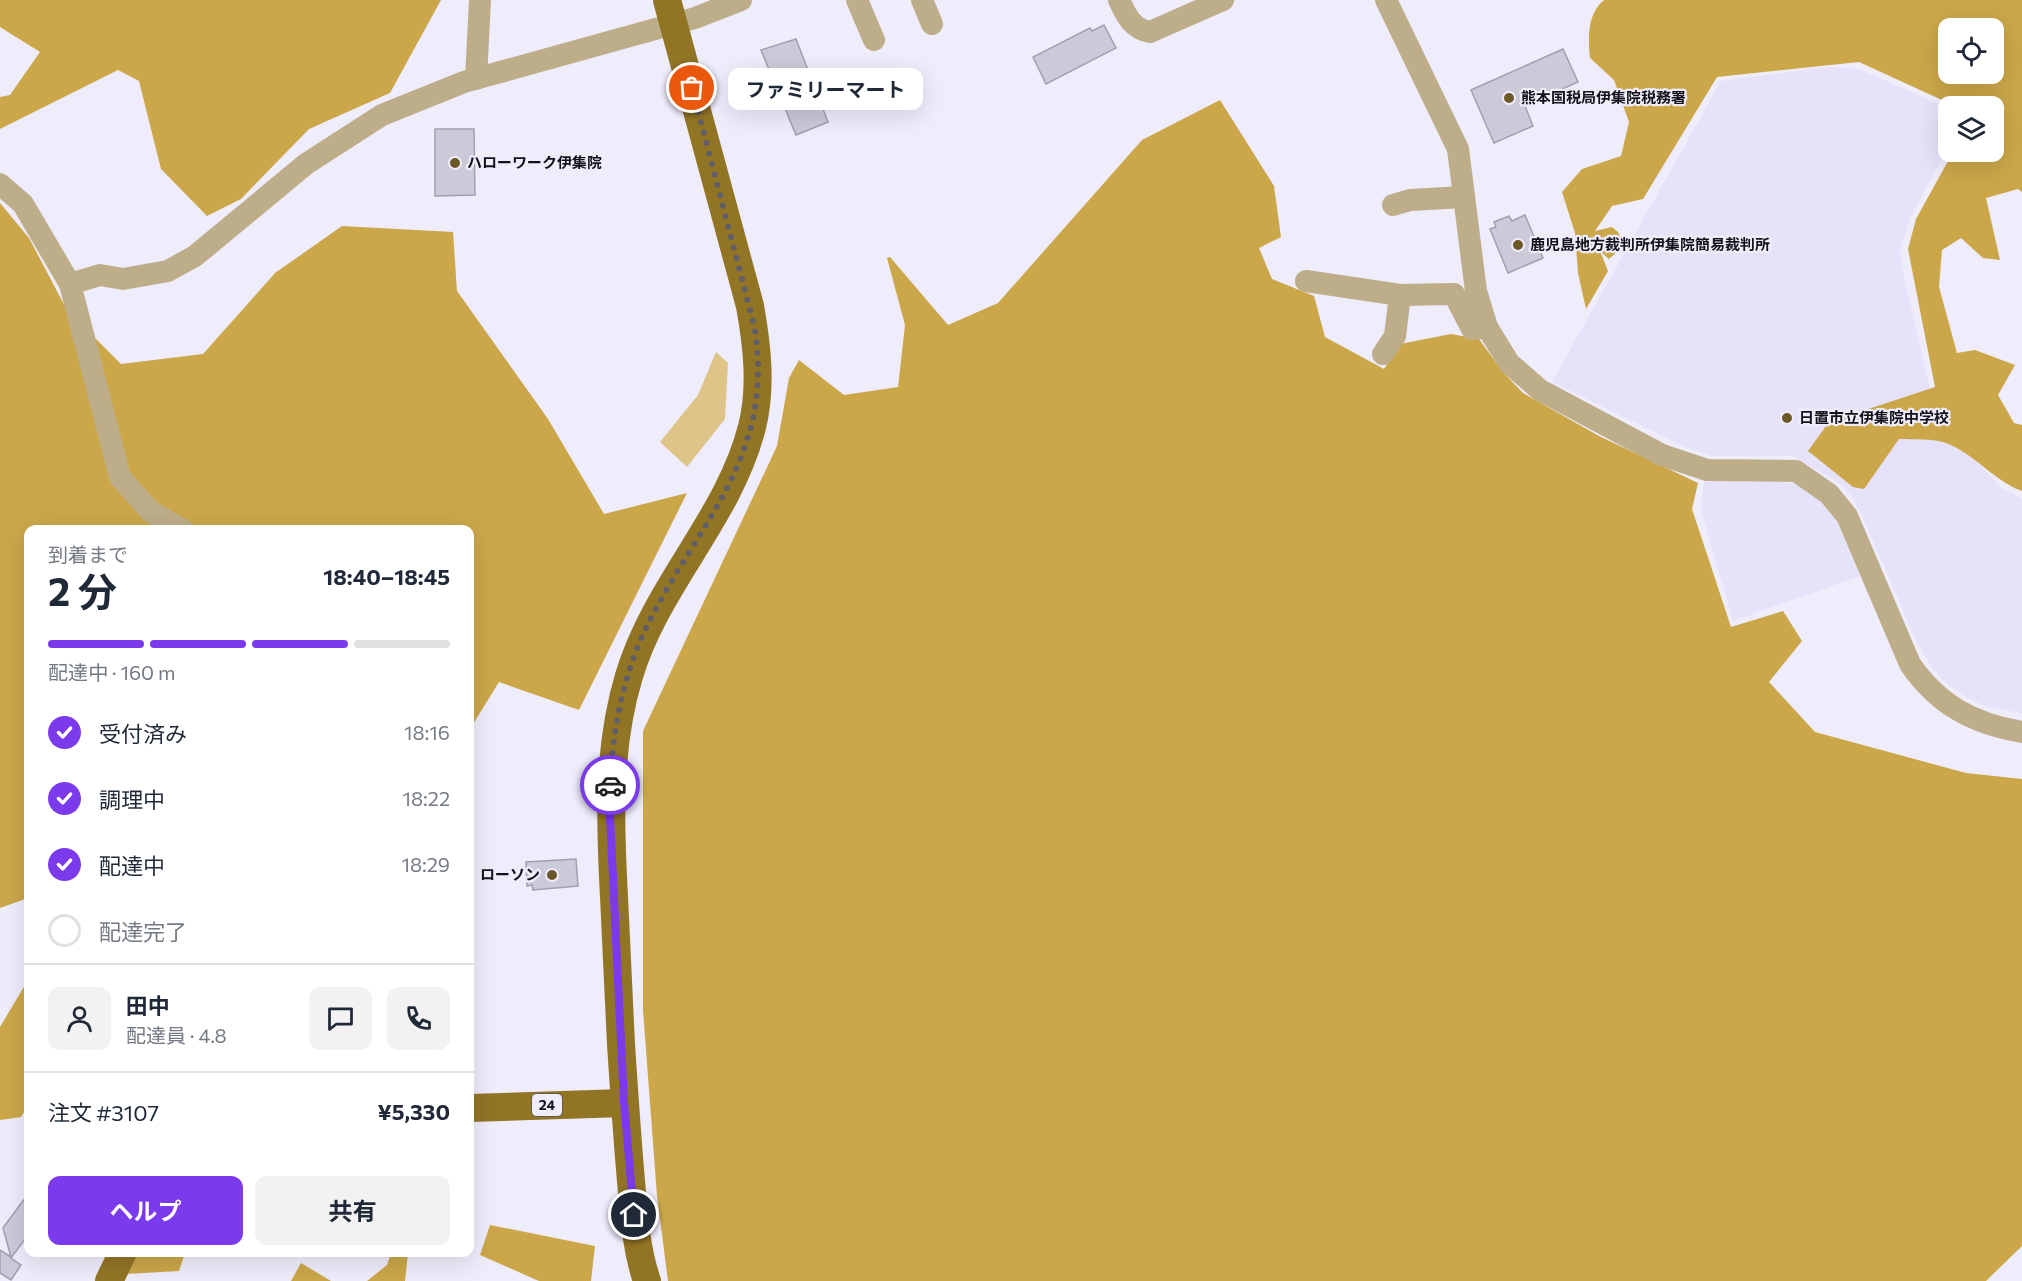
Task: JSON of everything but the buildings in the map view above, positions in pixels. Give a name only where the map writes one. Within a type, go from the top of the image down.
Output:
[{"type":"main road","points":[[647,1281],[636,1237],[624,1102],[610,817],[611,768],[618,720],[629,676],[644,632],[667,589],[727,493],[742,459],[753,424],[758,383],[757,345],[750,306],[671,12]]},
{"type":"main road","name":"24","points":[[474,1108],[624,1102]]},
{"type":"main road","points":[[109,1281],[121,1257]]},
{"type":"street","points":[[476,79],[480,0]]},
{"type":"street","points":[[69,284],[100,275],[123,279],[168,272],[195,256],[306,164],[382,115],[476,79],[671,12],[741,0]]},
{"type":"street","points":[[857,0],[874,40]]},
{"type":"street","points":[[922,0],[932,24]]},
{"type":"street","points":[[1119,0],[1134,26],[1141,31],[1150,32],[1223,0]]},
{"type":"street","points":[[1386,0],[1458,149],[1476,291],[1487,327],[1509,363],[1540,390],[1662,455],[1707,470],[1796,471],[1829,494],[1848,516],[1910,664],[1920,678],[1941,700],[1968,717],[2022,732]]},
{"type":"street","points":[[0,184],[23,204],[69,284],[120,477],[150,511],[174,525]]},
{"type":"street","points":[[1393,205],[1410,200],[1464,197]]},
{"type":"street","points":[[1306,282],[1400,295],[1454,294],[1472,329],[1487,327]]},
{"type":"street","points":[[1383,354],[1395,336],[1400,295]]},
{"type":"shaded area","points":[[0,0],[441,0],[390,93],[309,129],[241,199],[207,216],[161,169],[139,81],[118,70],[0,129],[0,97],[10,95],[40,52],[0,27]]},
{"type":"shaded area","points":[[1604,0],[2022,0],[2022,192],[2018,189],[1986,198],[2000,260],[1983,258],[1961,238],[1942,250],[1939,287],[1957,353],[1975,350],[2015,365],[1998,395],[2014,423],[2022,425],[2022,491],[2002,481],[1966,454],[1941,441],[1899,439],[1864,489],[1853,487],[1808,451],[1829,422],[1935,387],[1908,249],[1916,219],[1947,162],[2004,162],[2004,96],[1938,96],[1938,98],[1859,62],[1717,77],[1643,199],[1612,206],[1595,231],[1612,227],[1618,232],[1622,241],[1618,251],[1609,259],[1600,251],[1608,271],[1586,309],[1578,273],[1575,233],[1562,192],[1582,169],[1621,156],[1629,122],[1614,80],[1590,58],[1590,27],[1594,12]]},
{"type":"shaded area","name":"日置市立伊集院中学校","points":[[1827,67],[1859,69],[1938,104],[1938,162],[1940,162],[1910,218],[1900,251],[1903,273],[1930,389],[1977,462],[2000,487],[2022,499],[2022,713],[1987,707],[1966,697],[1946,683],[1931,666],[1916,640],[1861,513],[1851,495],[1835,480],[1792,456],[1713,456],[1685,447],[1552,382],[1721,81]]},
{"type":"shaded area","points":[[1220,100],[1274,186],[1281,237],[1259,248],[1272,279],[1314,296],[1325,337],[1384,369],[1400,344],[1451,334],[1479,339],[1502,371],[1523,393],[1599,436],[1698,483],[1692,509],[1731,627],[1783,611],[1802,641],[1769,682],[1815,732],[1966,773],[2022,779],[2022,1246],[1986,1281],[668,1281],[657,1196],[643,1010],[643,731],[777,446],[789,378],[799,360],[844,395],[898,387],[905,325],[887,258],[890,257],[948,325],[998,303],[1142,140]]},
{"type":"shaded area","points":[[0,203],[29,238],[67,310],[121,364],[203,354],[275,273],[342,226],[453,232],[457,291],[548,419],[604,514],[687,493],[579,710],[499,682],[474,723],[474,525],[24,525],[24,899],[0,908]]},
{"type":"shaded area","points":[[716,352],[728,363],[725,419],[687,467],[660,442],[698,395]]},
{"type":"shaded area","points":[[1704,481],[1784,482],[1798,485],[1825,504],[1837,522],[1860,576],[1733,621],[1701,510]]},
{"type":"shaded area","points":[[24,987],[24,1112],[21,1117],[0,1120],[0,1027]]},
{"type":"shaded area","points":[[490,1225],[595,1246],[591,1281],[539,1281],[480,1255]]},
{"type":"shaded area","points":[[136,1257],[184,1257],[179,1271],[126,1274]]},
{"type":"shaded area","points":[[390,1257],[408,1257],[405,1281],[367,1281],[387,1265]]},
{"type":"shaded area","points":[[301,1263],[331,1281],[291,1281]]},
{"type":"way so far","points":[[610,785],[618,720],[629,676],[644,632],[667,589],[727,493],[742,459],[753,424],[758,383],[757,345],[750,306],[692,88]]},
{"type":"place","name":"ファミリーマート","points":[[692,88]]},
{"type":"place","name":"熊本国税局伊集院税務署","points":[[1509,98]]},
{"type":"place","name":"ハローワーク伊集院","points":[[455,163]]},
{"type":"place","name":"鹿児島地方裁判所伊集院簡易裁判所","points":[[1518,245]]},
{"type":"place","name":"日置市立伊集院中学校","points":[[1787,418]]},
{"type":"place","name":"ローソン","points":[[552,875]]},
{"type":"route","points":[[610,785],[624,1102],[634,1215]]}]
